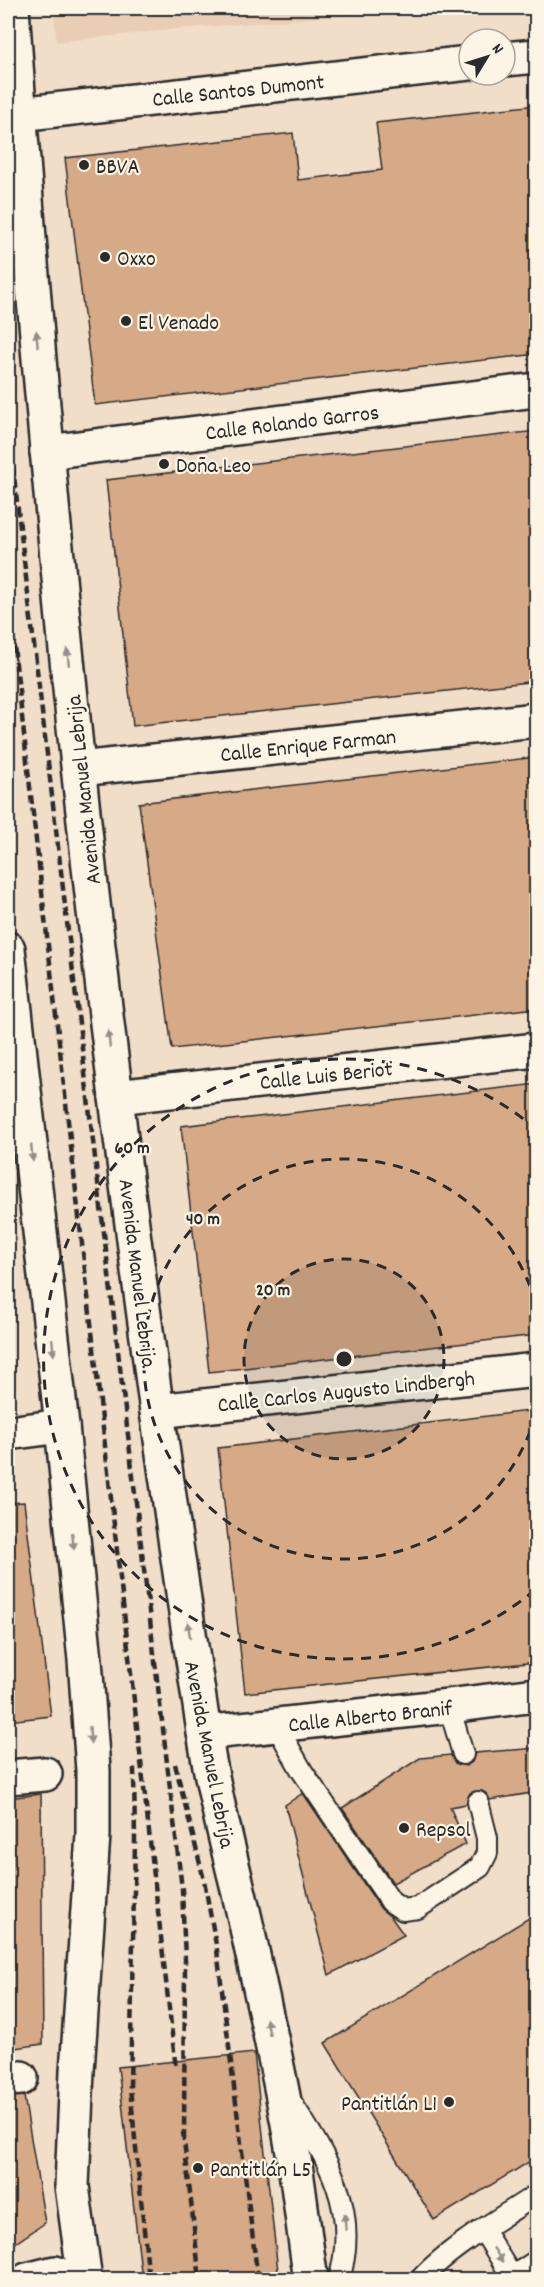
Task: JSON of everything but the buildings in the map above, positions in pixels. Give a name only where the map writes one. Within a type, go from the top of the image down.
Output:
[{"type":"main road","name":"Avenida Manuel Lebrija","points":[[12,8],[11,105],[79,769],[116,1097],[156,1411],[204,1733],[280,2085],[294,2161],[311,2280]]},
{"type":"main road","points":[[517,58],[537,56]]},
{"type":"main road","name":"Calle Santos Dumont","points":[[11,105],[457,64]]},
{"type":"main road","name":"Calle Rolando Garros","points":[[47,452],[537,390]]},
{"type":"main road","name":"Calle Enrique Farman","points":[[79,769],[537,720]]},
{"type":"main road","points":[[8,949],[17,1106],[62,1426],[84,1649],[93,1770],[93,1835],[77,2071],[72,2186],[85,2280]]},
{"type":"main road","name":"Calle Luis Beriot","points":[[116,1097],[537,1050]]},
{"type":"main road","name":"Calle Carlos Augusto Lindbergh","points":[[156,1411],[537,1370]]},
{"type":"main road","points":[[8,1433],[62,1426]]},
{"type":"main road","name":"Calle Alberto Branif","points":[[204,1733],[448,1707],[537,1695]]},
{"type":"main road","points":[[8,1777],[45,1774]]},
{"type":"main road","points":[[27,2280],[55,2272],[72,2280]]},
{"type":"lane","points":[[448,1707],[463,1754]]},
{"type":"lane","points":[[276,1725],[302,1771],[391,1902],[404,1910],[418,1908],[480,1867],[487,1853],[487,1838],[478,1802]]},
{"type":"lane","points":[[280,2085],[314,2138],[337,2183],[346,2219],[346,2251],[339,2280]]},
{"type":"lane","points":[[420,2280],[433,2266],[536,2196]]},
{"type":"lane","points":[[483,2230],[511,2278],[537,2261]]},
{"type":"shaded area","points":[[54,8],[440,8],[177,29],[56,42]]},
{"type":"railway","points":[[8,426],[182,1889],[185,1960],[184,2139]]},
{"type":"railway","points":[[8,594],[176,2069]]},
{"type":"railway","points":[[175,1764],[204,1880],[217,1950],[258,2280]]},
{"type":"railway","points":[[134,1768],[135,1842],[130,2088],[149,2280]]},
{"type":"railway","points":[[183,2132],[200,2280]]},
{"type":"place","name":"BBVA","points":[[84,165]]},
{"type":"place","name":"Oxxo","points":[[105,257]]},
{"type":"place","name":"El Venado","points":[[126,321]]},
{"type":"place","name":"Doña Leo","points":[[164,464]]},
{"type":"place","name":"Repsol","points":[[404,1828]]},
{"type":"place","name":"Pantitlán L1","points":[[449,2102]]},
{"type":"place","name":"Pantitlán L5","points":[[198,2168]]}]
